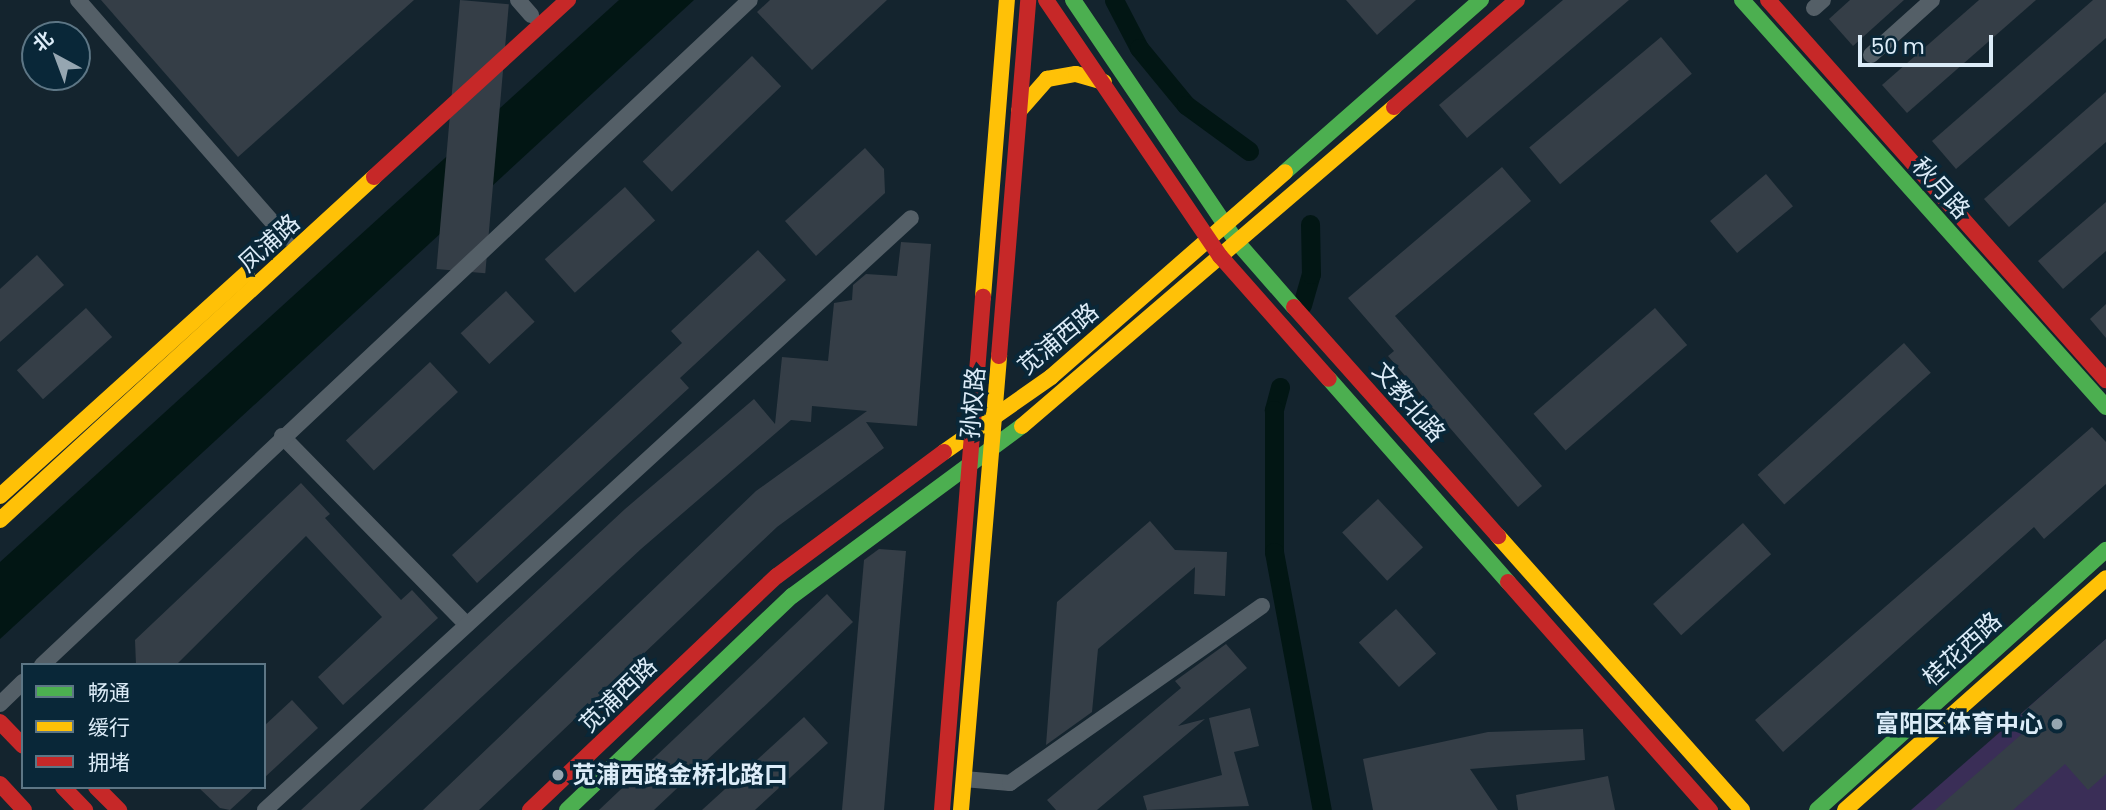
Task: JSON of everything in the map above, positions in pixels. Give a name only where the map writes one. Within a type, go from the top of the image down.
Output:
[{"type":"street","points":[[78,0],[286,238]]},
{"type":"street","points":[[518,0],[531,15]]},
{"type":"street","name":"凤浦路","points":[[0,496],[547,0]]},
{"type":"street","name":"凤浦路","points":[[0,520],[568,0]]},
{"type":"street","points":[[44,663],[282,436],[750,0]]},
{"type":"street","name":"孙权路","points":[[942,810],[1007,0]]},
{"type":"street","name":"孙权路","points":[[961,810],[1028,0]]},
{"type":"street","name":"文教北路","points":[[1046,0],[1220,256],[1710,810]]},
{"type":"street","name":"文教北路","points":[[1073,0],[1237,242],[1742,810]]},
{"type":"street","name":"苋浦西路","points":[[530,810],[777,576],[857,513],[972,436],[1051,377],[1481,0]]},
{"type":"street","name":"苋浦西路","points":[[566,810],[792,596],[872,532],[991,453],[1062,397],[1220,256],[1517,0]]},
{"type":"street","name":"秋月路","points":[[1742,0],[2106,407]]},
{"type":"street","name":"秋月路","points":[[1768,0],[2106,380]]},
{"type":"street","points":[[1871,55],[1932,0]]},
{"type":"street","points":[[1019,111],[1047,79],[1076,74],[1104,82]]},
{"type":"street","points":[[265,810],[911,218]]},
{"type":"street","points":[[282,436],[467,625]]},
{"type":"street","name":"桂花西路","points":[[1817,810],[2106,550]]},
{"type":"street","name":"桂花西路","points":[[1845,810],[2106,578]]},
{"type":"street","points":[[964,779],[1010,783],[1262,606]]},
{"type":"street","points":[[0,704],[21,684]]},
{"type":"street","points":[[0,716],[21,725]]},
{"type":"street","points":[[0,722],[21,744]]},
{"type":"street","points":[[0,784],[24,810]]},
{"type":"street","points":[[65,789],[85,810]]},
{"type":"street","points":[[98,789],[119,810]]},
{"type":"shaded area","points":[[619,0],[694,0],[0,639],[0,562]]},
{"type":"shaded area","name":"富阳区体育中心","points":[[2106,639],[2106,810],[1911,810]]},
{"type":"building","points":[[101,0],[414,0],[238,157]]},
{"type":"building","points":[[460,0],[509,4],[485,273],[436,269]]},
{"type":"building","points":[[770,0],[887,0],[812,70],[757,12]]},
{"type":"building","points":[[1346,0],[1416,0],[1377,35]]},
{"type":"building","points":[[1563,0],[1629,0],[1467,138],[1439,105]]},
{"type":"building","points":[[1850,0],[1904,0],[1853,46],[1829,19]]},
{"type":"building","points":[[1979,0],[2036,0],[1907,113],[1882,85]]},
{"type":"building","points":[[2093,0],[2106,0],[2106,38],[1956,169],[1932,141]]},
{"type":"building","points":[[1661,37],[1692,74],[1560,184],[1529,148]]},
{"type":"building","points":[[752,56],[781,86],[672,192],[643,162]]},
{"type":"building","points":[[2106,92],[2106,142],[2009,227],[1984,199]]},
{"type":"building","points":[[865,148],[884,169],[885,193],[816,256],[785,221]]},
{"type":"building","points":[[1502,167],[1531,201],[1395,316],[1542,486],[1518,507],[1388,356],[1394,351],[1348,298]]},
{"type":"building","points":[[1766,174],[1793,206],[1737,253],[1710,221]]},
{"type":"building","points":[[625,187],[655,220],[575,293],[545,259]]},
{"type":"building","points":[[2106,202],[2106,251],[2063,289],[2038,261]]},
{"type":"building","points":[[901,242],[931,244],[917,426],[866,422],[884,448],[777,527],[479,810],[423,810],[756,491],[867,411],[812,406],[811,422],[791,420],[641,549],[360,810],[301,810],[625,509],[754,399],[775,424],[782,357],[828,361],[834,303],[852,300],[853,285],[866,274],[897,276]]},
{"type":"building","points":[[758,250],[786,280],[680,378],[689,388],[477,583],[452,555],[682,343],[671,331]]},
{"type":"building","points":[[37,255],[64,285],[0,342],[0,289]]},
{"type":"building","points":[[506,291],[535,322],[489,364],[461,333]]},
{"type":"building","points":[[2106,304],[2106,338],[2090,319]]},
{"type":"building","points":[[86,308],[112,337],[43,399],[17,370]]},
{"type":"building","points":[[1655,308],[1687,345],[1566,451],[1533,414]]},
{"type":"building","points":[[1904,343],[1931,373],[1784,505],[1758,475]]},
{"type":"building","points":[[430,362],[458,392],[374,470],[346,440]]},
{"type":"building","points":[[2092,427],[2106,442],[2106,484],[2044,539],[2034,527],[1783,752],[1755,720]]},
{"type":"building","points":[[301,483],[330,514],[325,518],[401,600],[412,590],[438,618],[343,705],[318,677],[382,617],[306,536],[178,663],[136,663],[135,640]]},
{"type":"building","points":[[1378,499],[1423,547],[1387,581],[1342,532]]},
{"type":"building","points":[[1150,521],[1175,550],[1227,552],[1225,596],[1194,594],[1195,567],[1098,649],[1092,712],[1046,745],[1057,602]]},
{"type":"building","points":[[1743,523],[1771,554],[1681,635],[1653,604]]},
{"type":"building","points":[[879,549],[906,551],[884,810],[842,810],[864,560]]},
{"type":"building","points":[[827,594],[853,622],[772,699],[654,810],[599,810]]},
{"type":"building","points":[[1396,609],[1436,654],[1399,687],[1359,642]]},
{"type":"building","name":"富阳区体育中心","points":[[2106,639],[2106,774],[2088,790],[2065,764],[2013,810],[1935,810],[2031,726],[2021,714]]},
{"type":"building","points":[[1226,644],[1247,668],[1178,726],[1205,719],[1097,810],[1056,810],[1047,800],[1181,688],[1175,681]]},
{"type":"building","points":[[292,700],[318,728],[266,776],[266,724]]},
{"type":"building","points":[[1250,708],[1259,746],[1234,752],[1249,806],[1147,810],[1143,796],[1222,775],[1209,718]]},
{"type":"building","points":[[804,717],[828,743],[755,810],[702,810]]},
{"type":"building","points":[[1583,729],[1585,760],[1470,769],[1498,810],[1373,810],[1363,759],[1488,732]]},
{"type":"building","points":[[1608,776],[1615,810],[1518,810],[1516,795]]},
{"type":"building","points":[[200,789],[253,789],[230,810],[220,808]]},
{"type":"waterway","points":[[1114,0],[1139,48],[1186,105],[1249,151]]},
{"type":"waterway","points":[[1302,305],[1311,274],[1310,224]]},
{"type":"waterway","points":[[1280,387],[1274,410],[1274,552],[1322,810]]},
{"type":"traffic: fast","points":[[1073,0],[1237,242],[1294,307]]},
{"type":"traffic: fast","points":[[1285,172],[1481,0]]},
{"type":"traffic: fast","points":[[1742,0],[2106,407]]},
{"type":"traffic: fast","points":[[1329,379],[1508,582]]},
{"type":"traffic: fast","points":[[567,810],[792,596],[1022,426]]},
{"type":"traffic: fast","points":[[1817,810],[2106,550]]},
{"type":"traffic: slow","points":[[983,297],[1007,0]]},
{"type":"traffic: slow","points":[[1019,111],[1047,79],[1076,74],[1104,82]]},
{"type":"traffic: slow","points":[[1022,426],[1394,107]]},
{"type":"traffic: slow","points":[[944,452],[1051,377],[1285,172]]},
{"type":"traffic: slow","points":[[0,520],[374,177]]},
{"type":"traffic: slow","points":[[0,496],[247,273]]},
{"type":"traffic: slow","points":[[961,810],[999,356]]},
{"type":"traffic: slow","points":[[1498,536],[1742,810]]},
{"type":"traffic: slow","points":[[1845,810],[2106,578]]},
{"type":"traffic: jam","points":[[374,177],[568,0]]},
{"type":"traffic: jam","points":[[999,356],[1028,0]]},
{"type":"traffic: jam","points":[[1046,0],[1220,256],[1329,379]]},
{"type":"traffic: jam","points":[[1394,107],[1517,0]]},
{"type":"traffic: jam","points":[[1768,0],[2106,380]]},
{"type":"traffic: jam","points":[[942,810],[983,297]]},
{"type":"traffic: jam","points":[[1294,307],[1498,536]]},
{"type":"traffic: jam","points":[[530,810],[777,576],[944,452]]},
{"type":"traffic: jam","points":[[1508,582],[1710,810]]},
{"type":"traffic: jam","points":[[0,722],[21,744]]},
{"type":"traffic: jam","points":[[0,784],[24,810]]},
{"type":"traffic: jam","points":[[65,789],[85,810]]},
{"type":"traffic: jam","points":[[98,789],[119,810]]},
{"type":"place","name":"富阳区体育中心","points":[[2057,724]]},
{"type":"place","name":"苋浦西路金桥北路口","points":[[558,775]]}]
